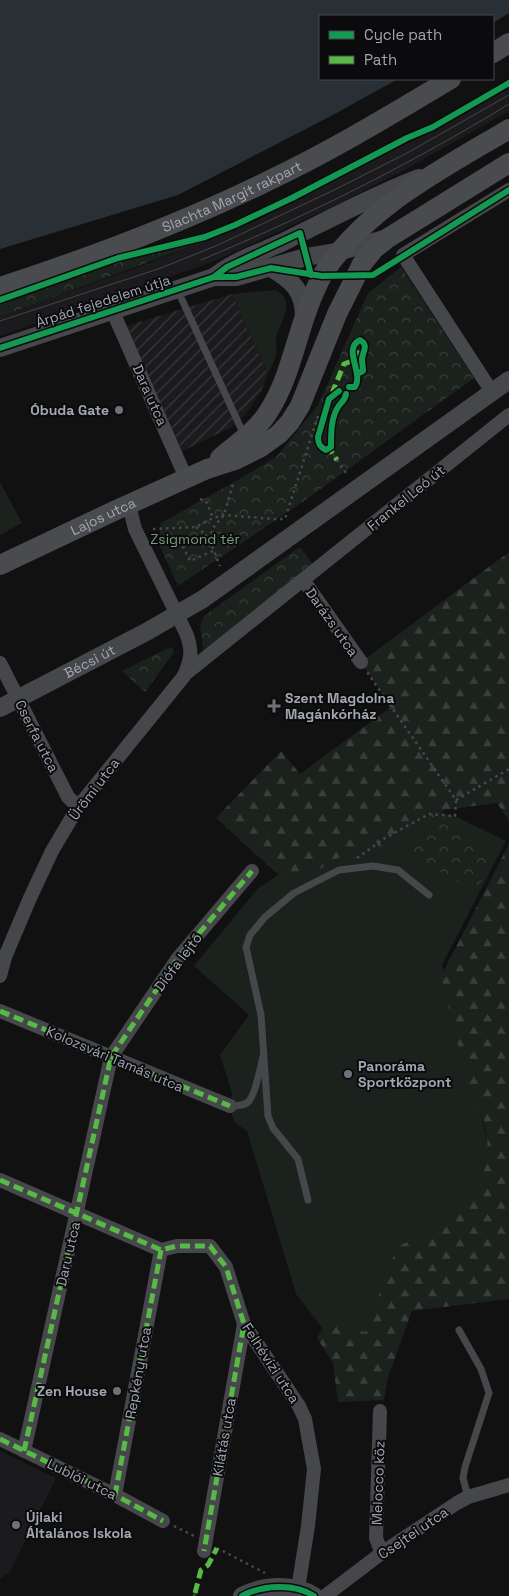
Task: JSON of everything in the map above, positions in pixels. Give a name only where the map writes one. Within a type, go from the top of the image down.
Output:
[{"type":"main road","points":[[494,52],[509,43]]},
{"type":"main road","name":"Slachta Margit rakpart","points":[[0,287],[120,243],[233,198],[344,142],[449,80]]},
{"type":"main road","name":"Árpád fejedelem útja","points":[[341,250],[380,213],[440,170],[509,129]]},
{"type":"main road","name":"Árpád fejedelem útja","points":[[388,238],[509,163]]},
{"type":"main road","points":[[207,469],[235,460],[261,447],[279,434],[290,422],[300,406],[352,281],[374,248],[388,238]]},
{"type":"main road","points":[[207,469],[245,438],[267,414],[293,358],[304,318],[322,276],[341,250]]},
{"type":"main road","name":"Lajos utca","points":[[0,565],[207,469]]},
{"type":"street","name":"Árpád fejedelem útja","points":[[214,277],[227,266],[271,248],[393,188],[440,170]]},
{"type":"street","points":[[492,392],[402,255],[509,190]]},
{"type":"street","name":"Árpád fejedelem útja","points":[[0,348],[214,277],[236,277],[306,257],[388,238]]},
{"type":"street","points":[[271,268],[295,286],[301,295],[304,306],[304,318]]},
{"type":"street","name":"Dara utca","points":[[113,312],[186,478]]},
{"type":"street","points":[[129,505],[135,529],[178,614],[203,599],[509,380]]},
{"type":"street","name":"Frankel Leó út","points":[[304,581],[509,415]]},
{"type":"street","points":[[184,676],[304,581]]},
{"type":"street","name":"Darázs utca","points":[[304,581],[361,662]]},
{"type":"street","name":"Ürömi utca","points":[[0,976],[5,957],[30,898],[52,851],[78,807],[184,676],[191,658],[190,644],[178,614]]},
{"type":"street","name":"Bécsi út","points":[[0,708],[178,614]]},
{"type":"street","name":"Cserfa utca","points":[[0,663],[68,797],[78,807]]},
{"type":"street","name":"Diófa lejtő","points":[[111,1057],[178,958],[252,871]]},
{"type":"street","name":"Kolozsvári Tamás utca","points":[[0,1010],[230,1106]]},
{"type":"street","name":"Daru utca","points":[[24,1451],[111,1057]]},
{"type":"street","points":[[0,1180],[161,1250]]},
{"type":"street","name":"Felhévízi utca","points":[[161,1250],[177,1246],[210,1246],[226,1267],[244,1324],[299,1406],[305,1419],[314,1469],[304,1594]]},
{"type":"street","name":"Repkény utca","points":[[115,1495],[161,1250]]},
{"type":"street","name":"Kilátás utca","points":[[205,1546],[244,1324]]},
{"type":"street","name":"Melocco köz","points":[[380,1411],[376,1538],[378,1546],[383,1552]]},
{"type":"street","name":"Lublói utca","points":[[0,1439],[115,1495],[163,1521]]},
{"type":"street","name":"Csejtei utca","points":[[325,1596],[383,1552],[468,1497],[509,1485]]},
{"type":"street","points":[[242,1596],[256,1590],[287,1587],[304,1594]]},
{"type":"lane","points":[[178,289],[245,438]]},
{"type":"lane","points":[[308,1200],[298,1159],[273,1128],[268,1116],[261,1015],[246,947],[250,935],[265,917],[294,893],[339,870],[373,866],[398,870],[429,895]]},
{"type":"lane","points":[[230,1106],[240,1106],[249,1101],[254,1091],[264,1051]]},
{"type":"lane","points":[[460,1330],[482,1369],[489,1393],[465,1467],[463,1478],[468,1497]]},
{"type":"path","points":[[318,437],[326,412]]},
{"type":"path","points":[[153,529],[196,528],[213,518],[224,515],[274,520],[285,519],[318,416]]},
{"type":"path","points":[[337,460],[346,473]]},
{"type":"path","points":[[210,540],[213,528],[224,515],[233,484]]},
{"type":"path","points":[[200,499],[206,501],[213,518]]},
{"type":"path","points":[[196,528],[207,535],[220,566]]},
{"type":"path","points":[[207,535],[183,547],[190,561],[213,552]]},
{"type":"path","points":[[339,870],[385,838],[429,814],[455,816],[456,800],[361,662]]},
{"type":"path","points":[[456,800],[509,769]]},
{"type":"path","points":[[163,1521],[205,1546],[267,1574],[268,1588]]},
{"type":"shaded area","points":[[0,0],[509,0],[509,13],[494,22],[494,15],[319,15],[319,80],[396,80],[178,195],[0,249]]},
{"type":"shaded area","points":[[509,88],[509,111],[403,171],[336,205],[215,261],[0,336],[0,317],[157,260],[260,219],[435,129]]},
{"type":"shaded area","points":[[232,294],[268,374],[261,392],[245,415],[232,427],[182,451],[126,326]]},
{"type":"shaded area","name":"Újlaki Általános Iskola","points":[[0,1451],[56,1478],[10,1572],[0,1579]]},
{"type":"green space","points":[[208,240],[0,317],[0,302],[118,261]]},
{"type":"green space","name":"Zsigmond tér","points":[[401,267],[474,378],[304,501],[178,586],[158,542],[161,523],[277,456],[318,405],[368,293]]},
{"type":"green space","points":[[275,290],[286,300],[287,306],[276,339],[276,355],[268,374],[232,294]]},
{"type":"green space","points":[[0,482],[22,523],[0,535]]},
{"type":"green space","points":[[298,548],[301,548],[314,566],[204,655],[200,626],[204,616]]},
{"type":"green space","points":[[509,552],[509,821],[497,803],[445,810],[380,850],[374,837],[291,886],[216,818],[281,751],[300,774],[391,707],[361,662]]},
{"type":"green space","points":[[172,648],[174,652],[145,692],[122,671],[166,649]]},
{"type":"green space","name":"Panoráma Sportközpont","points":[[435,811],[455,816],[506,841],[442,965],[495,1169],[368,1338],[323,1329],[296,1294],[247,1131],[234,1122],[230,1106],[232,1093],[220,1055],[249,1015],[194,966],[258,888],[306,857]]},
{"type":"green space","points":[[431,816],[495,856],[476,892],[411,855]]},
{"type":"green space","points":[[509,844],[509,1299],[412,1311],[388,1377],[384,1400],[338,1402],[333,1363],[317,1338],[326,1322],[365,1332],[397,1247],[434,1228],[451,1216],[477,1186],[485,1168],[488,1148],[485,1126],[467,1080],[441,976]]},
{"type":"tram line","points":[[0,321],[161,268],[218,245],[409,152],[509,95]]},
{"type":"tram line","points":[[201,260],[280,226],[358,188],[434,148],[509,104]]},
{"type":"tram line","points":[[0,704],[147,628],[198,597],[509,374]]},
{"type":"tram line","points":[[141,639],[202,604],[509,384]]},
{"type":"marked path","points":[[334,394],[333,391],[344,364],[357,359],[361,345],[353,335]]},
{"type":"marked path","points":[[327,445],[337,460]]},
{"type":"marked path","points":[[24,1451],[111,1057],[178,958],[252,871]]},
{"type":"marked path","points":[[0,1011],[230,1106]]},
{"type":"marked path","points":[[0,1180],[161,1250],[177,1246],[210,1246],[226,1267],[244,1324],[204,1551]]},
{"type":"marked path","points":[[115,1495],[161,1250]]},
{"type":"marked path","points":[[0,1439],[115,1495],[163,1521]]},
{"type":"marked path","points":[[195,1593],[201,1570],[208,1565],[217,1548]]},
{"type":"cycle path","points":[[0,300],[118,258],[205,237],[235,225],[292,198],[407,138],[433,127],[509,83]]},
{"type":"cycle path","points":[[0,348],[214,277],[236,277],[271,268],[322,276],[373,275],[509,190]]},
{"type":"cycle path","points":[[214,277],[227,267],[300,233],[311,275]]},
{"type":"cycle path","points":[[349,387],[355,387],[357,381],[353,349],[360,340],[365,346],[362,359],[363,371],[357,374]]},
{"type":"cycle path","points":[[339,391],[329,399],[318,437],[318,442],[326,450],[331,447],[331,431],[334,416],[346,394]]},
{"type":"cycle path","points":[[242,1596],[250,1592],[278,1587],[298,1589],[314,1596]]},
{"type":"place","name":"Óbuda Gate","points":[[119,410]]},
{"type":"place","name":"Szent Magdolna Magánkórház","points":[[274,706]]},
{"type":"place","name":"Panoráma Sportközpont","points":[[348,1074]]},
{"type":"place","name":"Zen House","points":[[117,1391]]},
{"type":"place","name":"Újlaki Általános Iskola","points":[[16,1525]]}]
